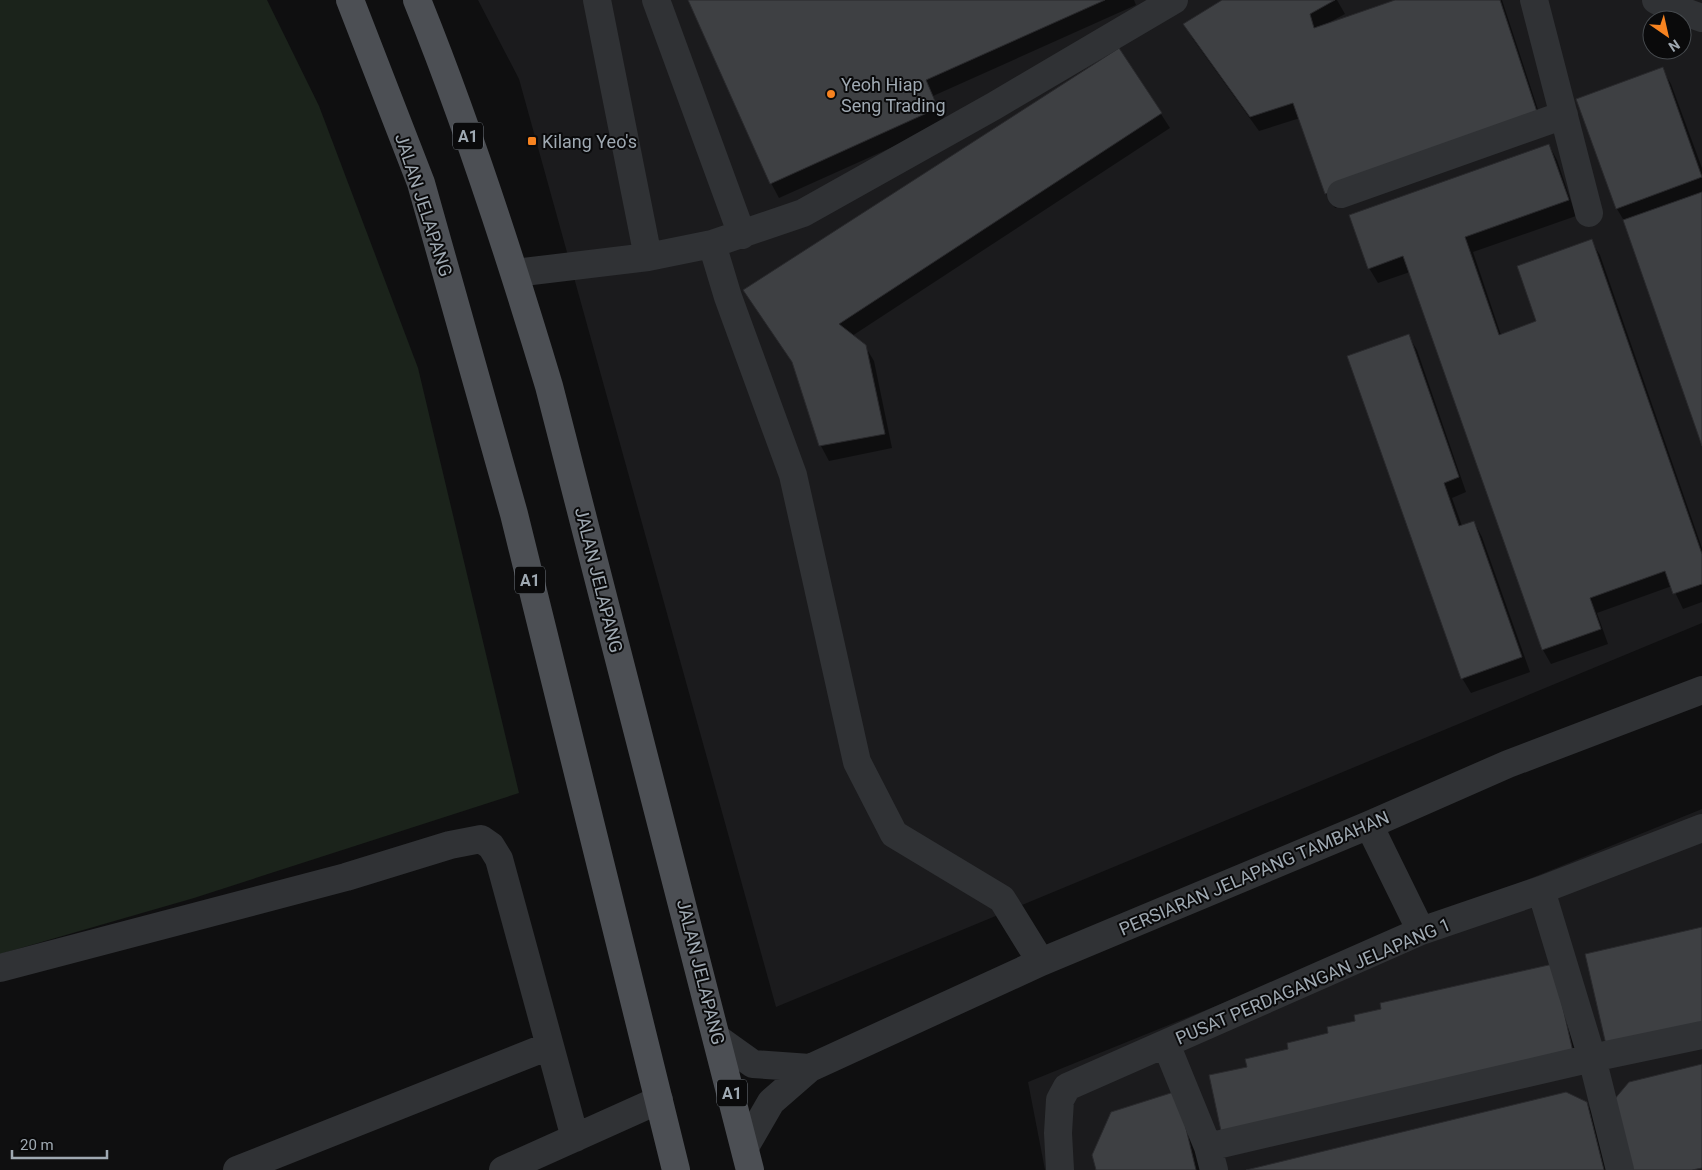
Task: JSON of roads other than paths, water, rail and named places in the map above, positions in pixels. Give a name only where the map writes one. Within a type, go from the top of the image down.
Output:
[{"type":"main road","name":"JALAN JELAPANG","points":[[350,0],[421,183],[514,514],[676,1170]]},
{"type":"main road","name":"JALAN JELAPANG","points":[[417,0],[476,156],[515,273],[549,386],[748,1159]]},
{"type":"street","points":[[597,0],[648,257]]},
{"type":"street","points":[[656,0],[742,235]]},
{"type":"street","points":[[515,273],[648,257],[712,244],[803,213],[986,111],[1174,0]]},
{"type":"street","points":[[1534,0],[1590,213]]},
{"type":"street","points":[[1656,0],[1702,18]]},
{"type":"street","points":[[1341,194],[1564,114]]},
{"type":"street","points":[[712,244],[728,297],[793,475],[857,762],[894,834],[1002,898],[1041,962]]},
{"type":"street","name":"PERSIARAN JELAPANG TAMBAHAN","points":[[748,1159],[770,1102],[810,1068],[1041,962],[1369,825],[1508,764],[1702,690]]},
{"type":"street","points":[[1369,825],[1421,931]]},
{"type":"street","name":"PUSAT PERDAGANGAN JELAPANG 1","points":[[1060,1170],[1058,1133],[1060,1100],[1067,1087],[1421,931],[1541,890],[1702,828]]},
{"type":"street","points":[[0,968],[346,877],[450,845],[480,839],[491,846],[499,859],[575,1138]]},
{"type":"street","points":[[1541,890],[1592,1058],[1620,1170]]},
{"type":"street","points":[[1166,1044],[1211,1158],[1592,1058],[1702,1035]]},
{"type":"street","name":"PERSIARAN JELAPANG TAMBAHAN","points":[[718,1039],[753,1064],[810,1068]]},
{"type":"street","points":[[236,1170],[549,1046]]},
{"type":"street","points":[[503,1170],[659,1100]]},
{"type":"place","name":"Yeoh Hiap Seng Trading","points":[[831,94]]},
{"type":"place","name":"Kilang Yeo's","points":[[532,141]]}]
